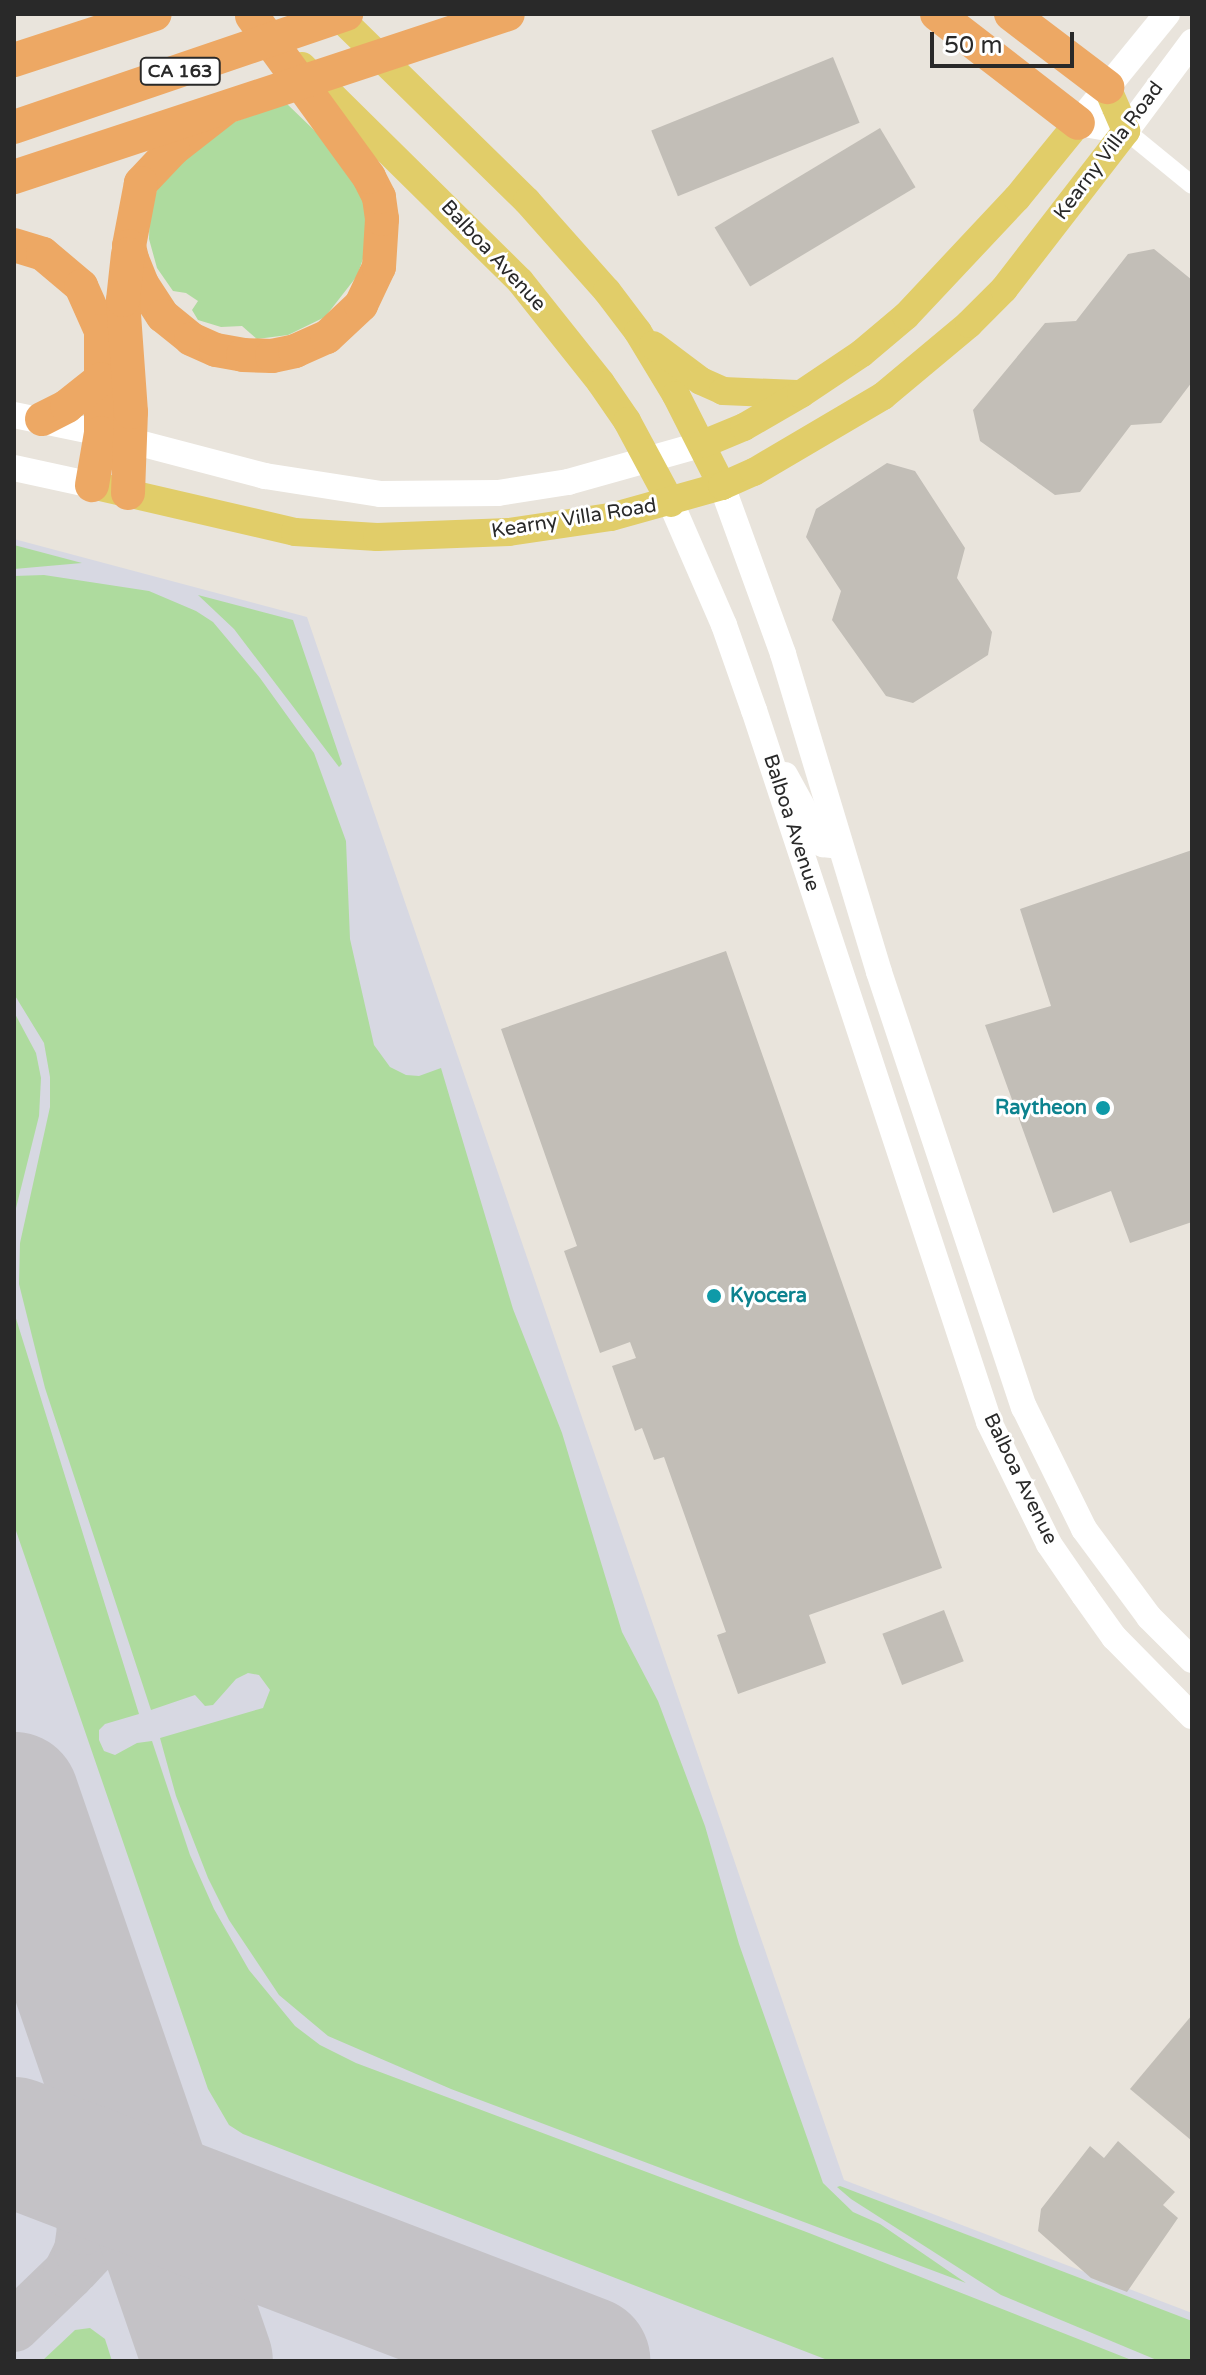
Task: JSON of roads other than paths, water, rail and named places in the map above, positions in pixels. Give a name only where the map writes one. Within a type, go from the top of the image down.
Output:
[{"type":"highway","points":[[14,60],[155,14]]},
{"type":"highway","name":"CA 163","points":[[14,127],[346,14]]},
{"type":"highway","points":[[14,177],[508,14]]},
{"type":"highway","points":[[937,14],[1078,123]]},
{"type":"highway","points":[[1011,14],[1107,87]]},
{"type":"highway","points":[[129,246],[136,272],[163,316],[203,345],[258,357],[282,354],[317,342],[347,321],[361,305],[376,276],[383,246],[379,197],[344,123],[251,15]]},
{"type":"highway","points":[[92,485],[131,412],[123,300],[141,183],[173,149],[224,109]]},
{"type":"highway","points":[[14,245],[43,254],[81,286],[101,331],[101,379],[128,493]]},
{"type":"highway","points":[[28,417],[67,406],[101,379]]},
{"type":"main road","name":"Balboa Avenue","points":[[336,14],[527,201],[638,332],[703,444],[722,486],[792,682],[839,846],[1024,1407],[1084,1529],[1141,1608],[1192,1660]]},
{"type":"main road","name":"Kearny Villa Road","points":[[28,417],[265,476],[380,494],[498,493],[568,482],[703,444],[744,427],[801,394],[862,353],[925,299],[1017,198],[1167,14]]},
{"type":"main road","name":"Kearny Villa Road","points":[[14,468],[295,532],[377,537],[509,532],[611,517],[671,503],[722,486],[754,472],[883,396],[969,324],[1004,289],[1192,42]]},
{"type":"main road","points":[[1107,87],[1126,131]]},
{"type":"main road","name":"Balboa Avenue","points":[[344,123],[520,281],[601,383],[650,461],[724,625],[989,1422],[1049,1544],[1084,1595],[1114,1637],[1192,1716]]},
{"type":"main road","points":[[1078,123],[1126,131]]},
{"type":"main road","points":[[638,332],[688,373],[723,391],[801,394]]},
{"type":"main road","points":[[764,739],[823,844],[839,846]]},
{"type":"street","points":[[1126,131],[1192,185]]},
{"type":"place","name":"Raytheon","points":[[1103,1108]]},
{"type":"place","name":"Kyocera","points":[[714,1296]]}]
